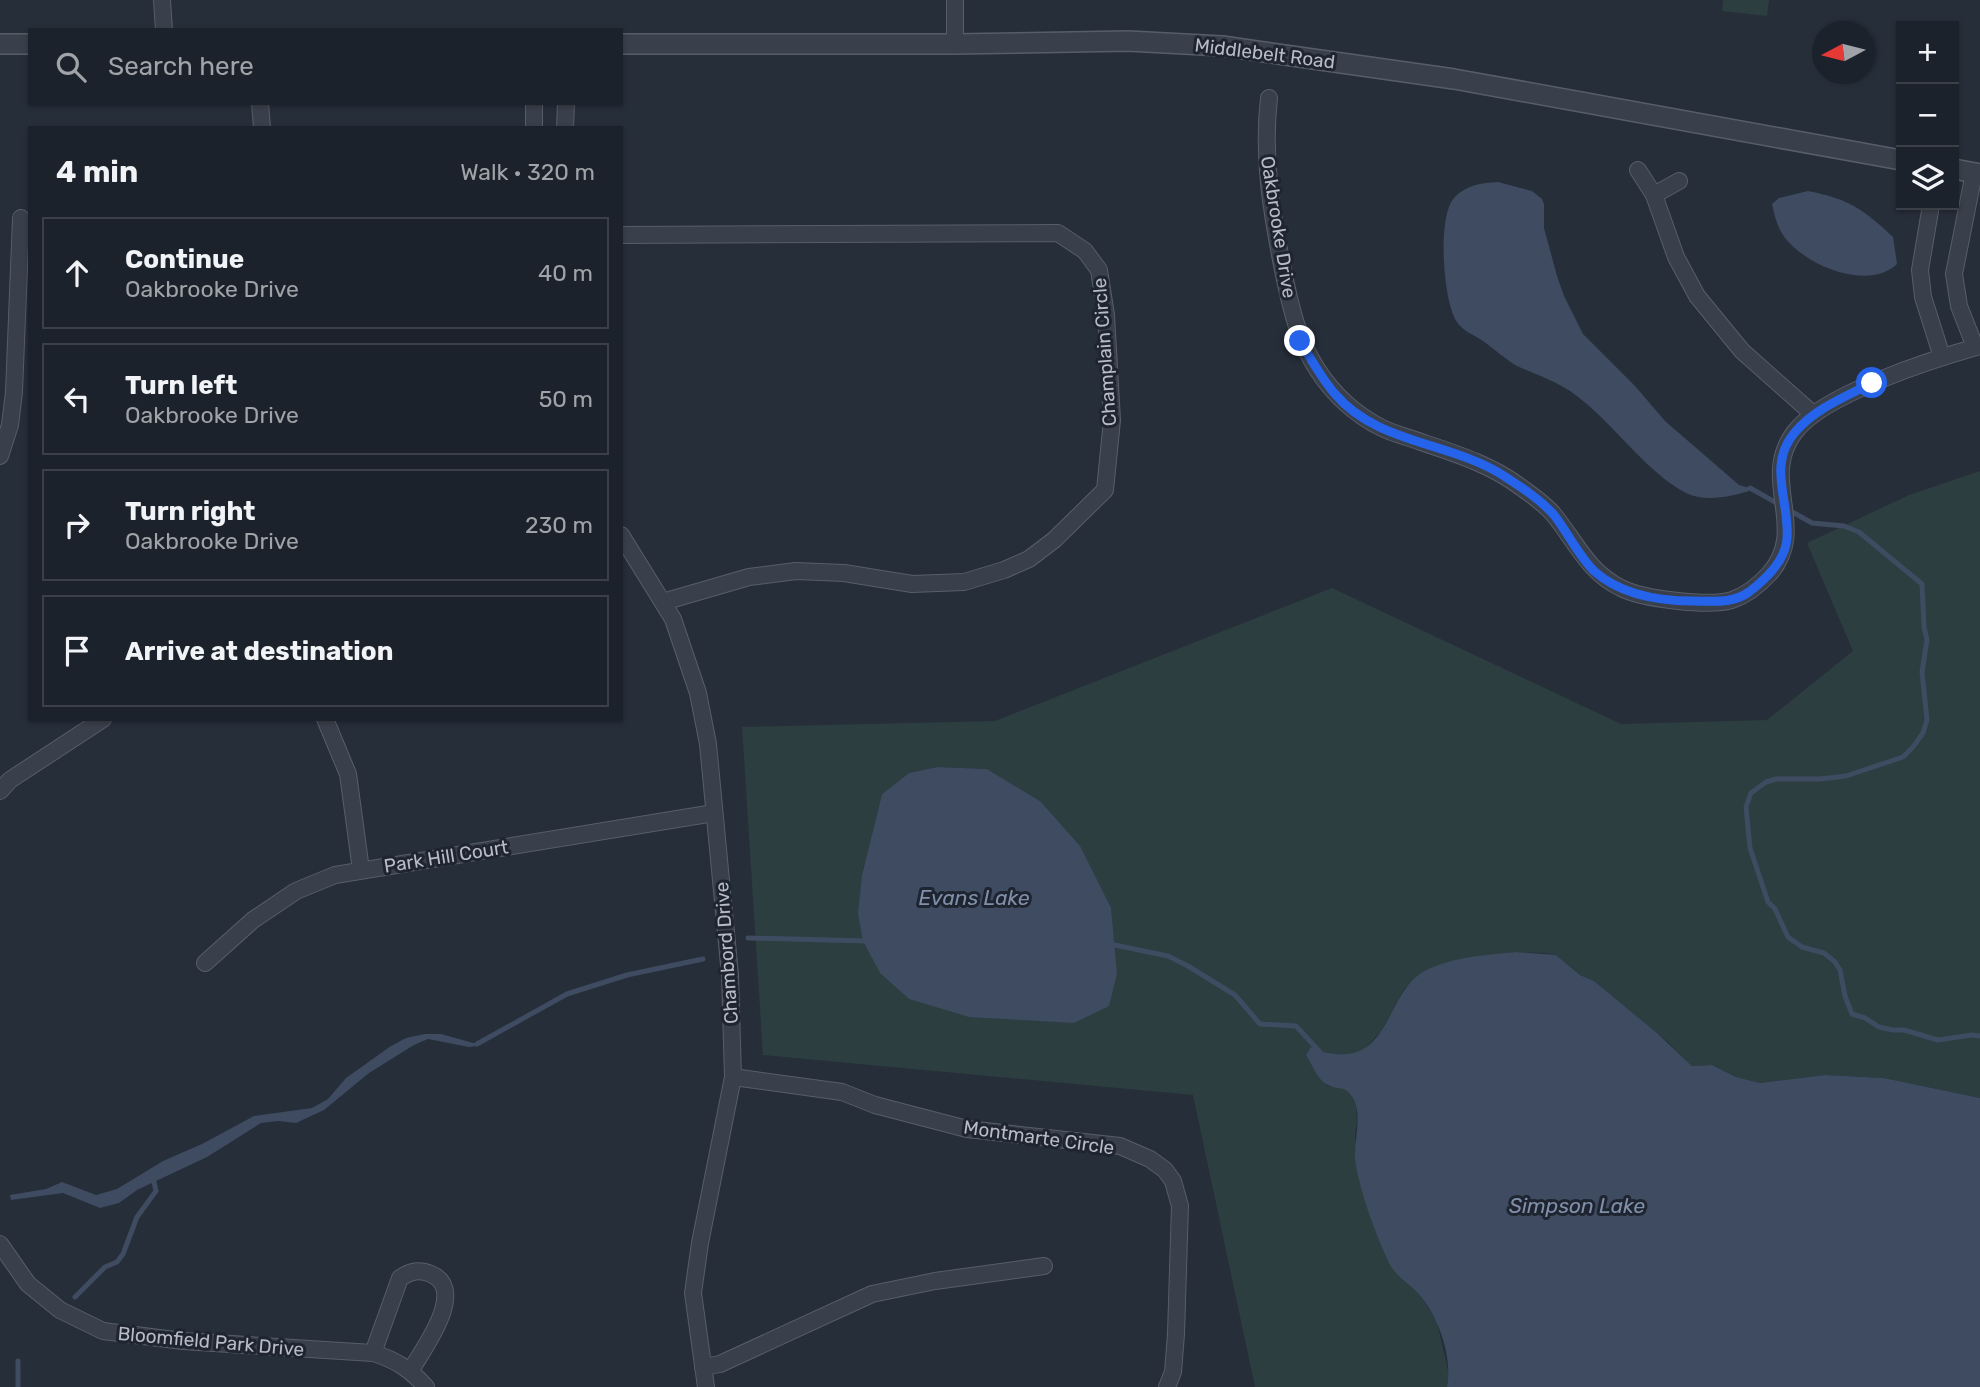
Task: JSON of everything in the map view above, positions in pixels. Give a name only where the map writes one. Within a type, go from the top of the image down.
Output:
[{"type":"street","points":[[162,0],[164,28]]},
{"type":"street","points":[[955,0],[956,44]]},
{"type":"street","name":"Middlebelt Road","points":[[623,44],[1128,41],[1255,49],[1454,79],[1896,159]]},
{"type":"street","points":[[0,44],[28,44]]},
{"type":"street","name":"Oakbrooke Drive","points":[[1269,98],[1266,136],[1270,197],[1277,240],[1300,341],[1336,396],[1383,429],[1476,461],[1513,482],[1553,514],[1595,571],[1622,589],[1652,599],[1729,601],[1747,593],[1781,560],[1787,538],[1780,469],[1784,452],[1794,432],[1813,415],[1872,383],[1977,346],[1959,306],[1954,274],[1977,174]]},
{"type":"street","points":[[260,105],[261,126]]},
{"type":"street","points":[[534,105],[534,126]]},
{"type":"street","points":[[565,126],[566,105]]},
{"type":"street","points":[[1638,170],[1654,195],[1676,257],[1697,296],[1742,351],[1813,415]]},
{"type":"street","points":[[1959,170],[1977,174]]},
{"type":"street","points":[[1654,195],[1679,181]]},
{"type":"street","points":[[1930,210],[1920,270],[1923,297],[1942,357]]},
{"type":"street","points":[[0,456],[10,425],[14,392],[21,218]]},
{"type":"street","name":"Champlain Circle","points":[[623,235],[1058,233],[1086,251],[1099,270],[1106,315],[1112,420],[1105,490],[1054,540],[1029,559],[964,582],[912,584],[844,573],[796,571],[749,577],[663,602]]},
{"type":"street","name":"Chambord Drive","points":[[623,538],[673,619],[698,693],[708,744],[730,975],[733,1077],[700,1243],[693,1293],[706,1387]]},
{"type":"street","points":[[0,791],[10,780],[100,721]]},
{"type":"street","points":[[327,721],[348,774],[361,870]]},
{"type":"street","name":"Park Hill Court","points":[[205,963],[253,920],[296,891],[335,875],[714,813]]},
{"type":"street","name":"Montmarte Circle","points":[[733,1077],[842,1092],[875,1105],[968,1129],[1120,1146],[1150,1159],[1165,1170],[1173,1181],[1180,1206],[1176,1334],[1173,1372],[1167,1387]]},
{"type":"street","name":"Bloomfield Park Drive","points":[[0,1244],[28,1284],[60,1310],[103,1331],[183,1341],[373,1353],[411,1370],[426,1387]]},
{"type":"street","points":[[703,1367],[720,1364],[872,1294],[935,1281],[1044,1266]]},
{"type":"street","points":[[373,1353],[400,1278],[411,1271],[437,1277],[445,1287],[446,1298],[441,1316],[411,1370]]},
{"type":"shaded area","points":[[1723,0],[1769,0],[1767,16],[1722,11]]},
{"type":"shaded area","points":[[1980,471],[1980,1098],[1884,1078],[1825,1075],[1760,1083],[1736,1077],[1712,1065],[1692,1066],[1669,1043],[1594,981],[1580,975],[1556,955],[1516,952],[1473,957],[1426,971],[1405,988],[1381,1031],[1362,1052],[1346,1055],[1320,1052],[1317,1073],[1328,1086],[1348,1091],[1356,1104],[1355,1135],[1360,1185],[1370,1215],[1437,1322],[1449,1375],[1447,1387],[1255,1387],[1193,1095],[763,1055],[742,727],[995,721],[1332,588],[1621,724],[1767,720],[1853,651],[1807,543],[1909,495]],"holes":[[[937,767],[987,769],[1040,801],[862,875],[882,794],[909,773]]]},
{"type":"water","points":[[1498,182],[1532,191],[1542,199],[1544,228],[1557,276],[1583,334],[1635,386],[1665,421],[1739,485],[1750,488],[1749,491],[1709,498],[1686,493],[1656,472],[1600,416],[1570,391],[1517,366],[1459,325],[1452,312],[1445,279],[1444,240],[1449,208],[1454,198],[1469,187]]},
{"type":"water","points":[[1808,191],[1855,206],[1873,219],[1893,237],[1897,264],[1885,272],[1870,276],[1853,275],[1820,265],[1792,246],[1779,228],[1772,204],[1779,198]]},
{"type":"water","name":"Evans Lake","points":[[937,767],[987,769],[1040,801],[1080,846],[1111,908],[1117,974],[1109,1006],[1074,1023],[969,1017],[909,999],[880,973],[863,941],[858,914],[862,875],[882,794],[909,773]]},
{"type":"water","name":"Simpson Lake","points":[[1516,952],[1556,955],[1580,975],[1594,981],[1692,1066],[1712,1065],[1736,1077],[1760,1083],[1825,1075],[1884,1078],[1980,1098],[1980,1387],[1447,1387],[1446,1349],[1437,1324],[1425,1301],[1391,1266],[1364,1197],[1355,1159],[1358,1121],[1354,1100],[1345,1090],[1324,1083],[1306,1055],[1311,1047],[1337,1054],[1354,1053],[1367,1047],[1377,1037],[1410,983],[1421,973],[1443,963]]},
{"type":"water","points":[[441,1034],[477,1046],[469,1047],[428,1039],[414,1045],[369,1073],[324,1110],[296,1123],[261,1123],[207,1157],[137,1190],[119,1203],[100,1208],[63,1193],[11,1200],[10,1195],[46,1189],[62,1182],[96,1195],[117,1189],[163,1161],[254,1116],[312,1108],[328,1099],[346,1078],[391,1046],[406,1038]]},
{"type":"waterway","points":[[1750,488],[1812,523],[1844,526],[1859,532],[1922,584],[1927,640],[1922,672],[1927,720],[1923,733],[1903,757],[1846,776],[1776,779],[1766,782],[1751,793],[1746,807],[1750,848],[1768,902],[1775,909],[1788,937],[1802,947],[1824,953],[1835,962],[1840,970],[1852,1014],[1879,1027],[1904,1030],[1938,1040],[1980,1036]]},
{"type":"waterway","points":[[748,938],[867,941]]},
{"type":"waterway","points":[[1110,944],[1168,956],[1188,966],[1235,995],[1260,1024],[1296,1026],[1320,1052]]},
{"type":"waterway","points":[[477,1044],[567,994],[627,975],[703,959]]},
{"type":"waterway","points":[[75,1297],[105,1267],[117,1262],[123,1254],[137,1217],[156,1191],[154,1182]]},
{"type":"waterway","points":[[18,1361],[18,1387]]},
{"type":"route","points":[[1300,341],[1336,396],[1359,414],[1383,429],[1476,461],[1502,474],[1553,514],[1595,571],[1622,589],[1652,599],[1729,601],[1747,593],[1764,579],[1781,560],[1787,538],[1780,469],[1784,452],[1794,432],[1832,403],[1872,383]]}]
